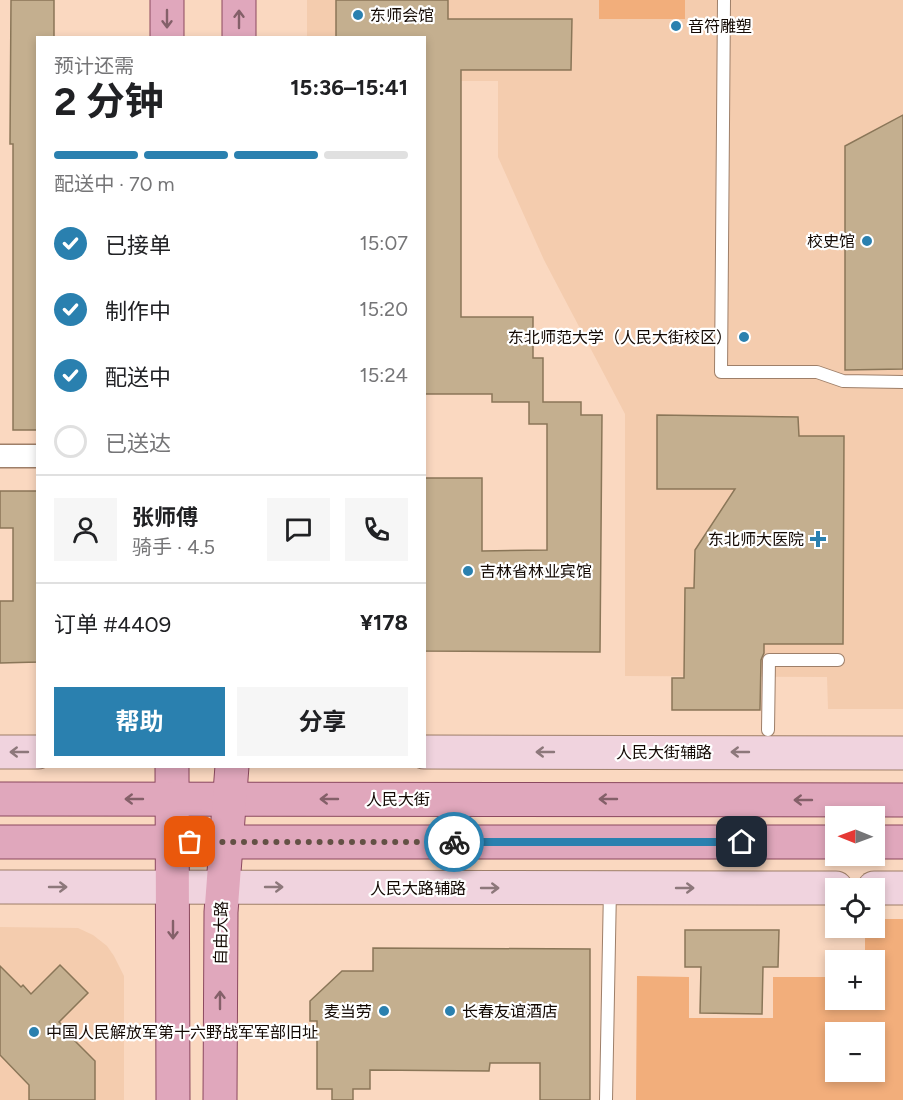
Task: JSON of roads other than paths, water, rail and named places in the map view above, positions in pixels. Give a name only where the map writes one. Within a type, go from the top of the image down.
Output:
[{"type":"main road","points":[[167,0],[167,36]]},
{"type":"main road","points":[[239,0],[239,36]]},
{"type":"main road","points":[[0,752],[36,752]]},
{"type":"main road","name":"人民大街辅路","points":[[426,752],[903,753]]},
{"type":"main road","points":[[172,768],[173,1100]]},
{"type":"main road","name":"自由大路","points":[[220,1100],[220,912],[232,768]]},
{"type":"main road","name":"人民大街","points":[[0,798],[903,800]]},
{"type":"main road","points":[[0,842],[825,842]]},
{"type":"main road","points":[[885,842],[903,842]]},
{"type":"main road","name":"人民大路辅路","points":[[0,887],[825,888]]},
{"type":"main road","points":[[885,888],[903,888]]},
{"type":"street","points":[[0,456],[36,456]]},
{"type":"lane","points":[[724,0],[721,372],[817,372],[843,381],[903,382]]},
{"type":"lane","points":[[768,730],[769,660],[838,660]]},
{"type":"lane","points":[[606,1100],[610,888]]},
{"type":"place","name":"东师会馆","points":[[358,15]]},
{"type":"place","name":"音符雕塑","points":[[676,26]]},
{"type":"place","name":"校史馆","points":[[867,241]]},
{"type":"place","name":"东北师范大学（人民大街校区）","points":[[744,337]]},
{"type":"place","name":"东北师大医院","points":[[818,539]]},
{"type":"place","name":"吉林省林业宾馆","points":[[468,571]]},
{"type":"place","name":"麦当劳","points":[[384,1011]]},
{"type":"place","name":"长春友谊酒店","points":[[450,1011]]},
{"type":"place","name":"中国人民解放军第十六野战军军部旧址","points":[[34,1032]]}]
